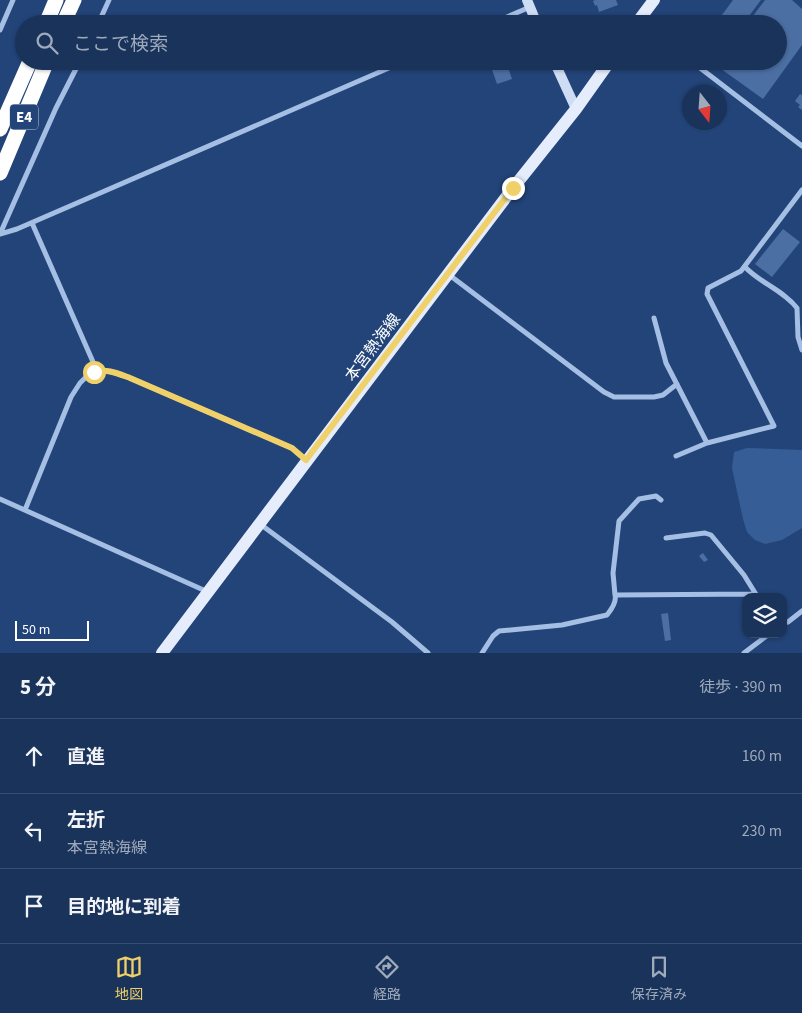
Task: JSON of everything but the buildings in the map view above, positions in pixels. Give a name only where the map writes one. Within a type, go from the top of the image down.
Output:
[{"type":"highway","points":[[50,15],[56,0]]},
{"type":"highway","points":[[68,15],[74,0]]},
{"type":"highway","name":"E4","points":[[0,130],[26,70]]},
{"type":"highway","name":"E4","points":[[0,173],[44,70]]},
{"type":"main road","points":[[644,15],[654,0]]},
{"type":"main road","points":[[558,70],[576,109]]},
{"type":"main road","name":"本宮熱海線","points":[[162,653],[306,460],[513,188],[576,109],[604,70]]},
{"type":"street","points":[[0,30],[13,0]]},
{"type":"street","points":[[102,15],[109,0]]},
{"type":"street","points":[[508,15],[528,4]]},
{"type":"street","points":[[0,234],[56,108],[75,70]]},
{"type":"street","points":[[0,234],[32,223],[384,70]]},
{"type":"street","points":[[704,70],[802,146]]},
{"type":"street","points":[[676,456],[707,443],[774,426],[707,294],[708,288],[741,271],[745,267],[802,190]]},
{"type":"street","points":[[32,223],[97,371]]},
{"type":"street","points":[[745,267],[754,276],[769,284],[797,308],[798,337],[802,350]]},
{"type":"street","points":[[448,274],[604,392],[614,397],[654,398],[663,395],[677,384]]},
{"type":"street","points":[[654,318],[662,354],[707,443]]},
{"type":"street","points":[[25,510],[71,397],[88,375],[97,371],[112,372],[138,382],[292,448],[306,460]]},
{"type":"street","points":[[482,653],[493,636],[499,631],[562,625],[607,615],[614,603],[615,595],[614,573],[618,520],[639,499],[656,496],[661,500]]},
{"type":"street","points":[[0,499],[208,592]]},
{"type":"street","points":[[260,524],[392,622],[428,653]]},
{"type":"street","points":[[666,538],[705,533],[711,536],[744,575],[755,593]]},
{"type":"street","points":[[615,595],[742,595]]},
{"type":"street","points":[[787,621],[802,612]]},
{"type":"street","points":[[744,653],[764,638]]},
{"type":"shaded area","points":[[747,448],[802,450],[802,528],[782,540],[765,544],[755,540],[747,532],[732,468],[734,452]]},
{"type":"route","points":[[94,372],[100,370],[130,378],[292,448],[306,460],[513,188]]}]
